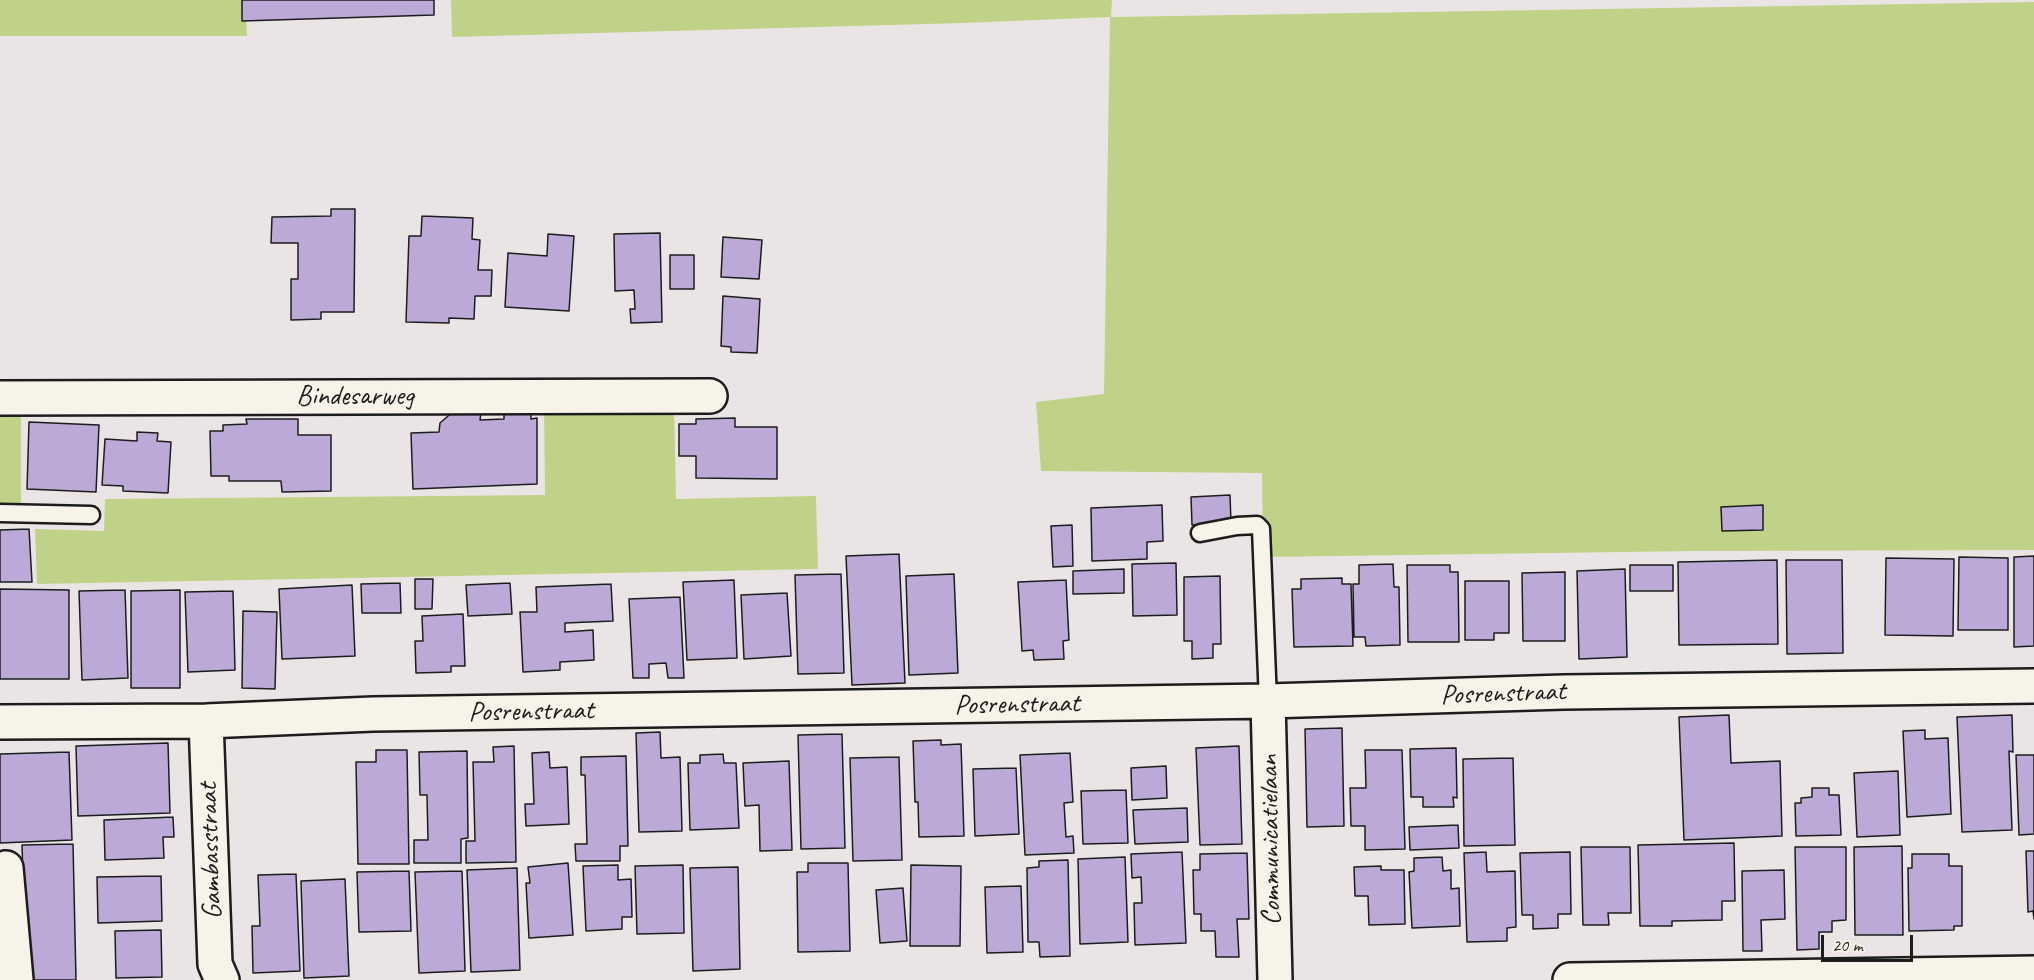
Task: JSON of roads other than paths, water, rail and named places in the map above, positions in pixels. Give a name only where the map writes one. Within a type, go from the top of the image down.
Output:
[{"type":"street","name":"Bindesarweg","points":[[0,398],[710,396]]},
{"type":"street","name":"Posrenstraat","points":[[0,722],[206,721],[373,714],[1268,701],[1564,692],[2034,686]]},
{"type":"street","name":"Communicatielaan","points":[[1268,701],[1275,980]]},
{"type":"street","name":"Gambasstraat","points":[[206,721],[215,964],[222,980]]},
{"type":"street","points":[[6,868],[16,980]]},
{"type":"street","points":[[1570,980],[2034,972]]},
{"type":"lane","points":[[0,513],[91,515]]},
{"type":"lane","points":[[1200,533],[1257,525],[1261,530],[1268,701]]}]
